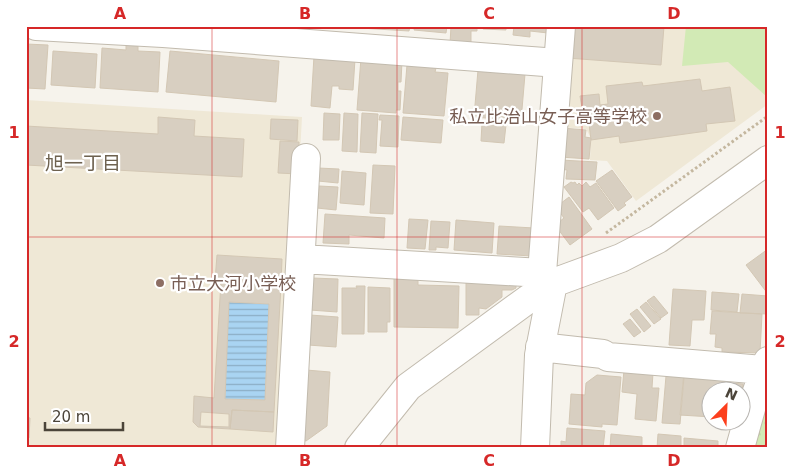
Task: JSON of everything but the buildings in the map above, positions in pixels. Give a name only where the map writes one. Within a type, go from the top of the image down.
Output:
[{"type":"street","points":[[36,26],[163,33],[558,63]]},
{"type":"street","points":[[535,448],[540,347],[548,278],[561,26]]},
{"type":"street","points":[[290,448],[306,158]]},
{"type":"street","points":[[301,258],[548,278],[621,258],[658,239],[768,160]]},
{"type":"street","points":[[359,448],[408,387],[527,300],[548,278]]},
{"type":"street","points":[[540,347],[603,354],[608,357],[766,366],[740,448]]},
{"type":"path","points":[[602,236],[768,116]]},
{"type":"shaded area","name":"私立比治山女子高等学校","points":[[569,26],[768,26],[768,104],[636,201],[607,161],[590,160],[591,138],[586,129],[562,127]]},
{"type":"shaded area","name":"市立大河小学校","points":[[26,100],[302,117],[284,448],[26,448]]},
{"type":"green space","points":[[686,26],[768,26],[768,96],[728,62],[682,66]]},
{"type":"green space","points":[[768,380],[768,448],[749,448]]},
{"type":"water","points":[[229,302],[269,304],[265,400],[225,399]]},
{"type":"place","name":"私立比治山女子高等学校","points":[[657,116]]},
{"type":"place","name":"市立大河小学校","points":[[160,283]]},
{"type":"district","name":"旭一丁目","points":[[83,163]]}]
